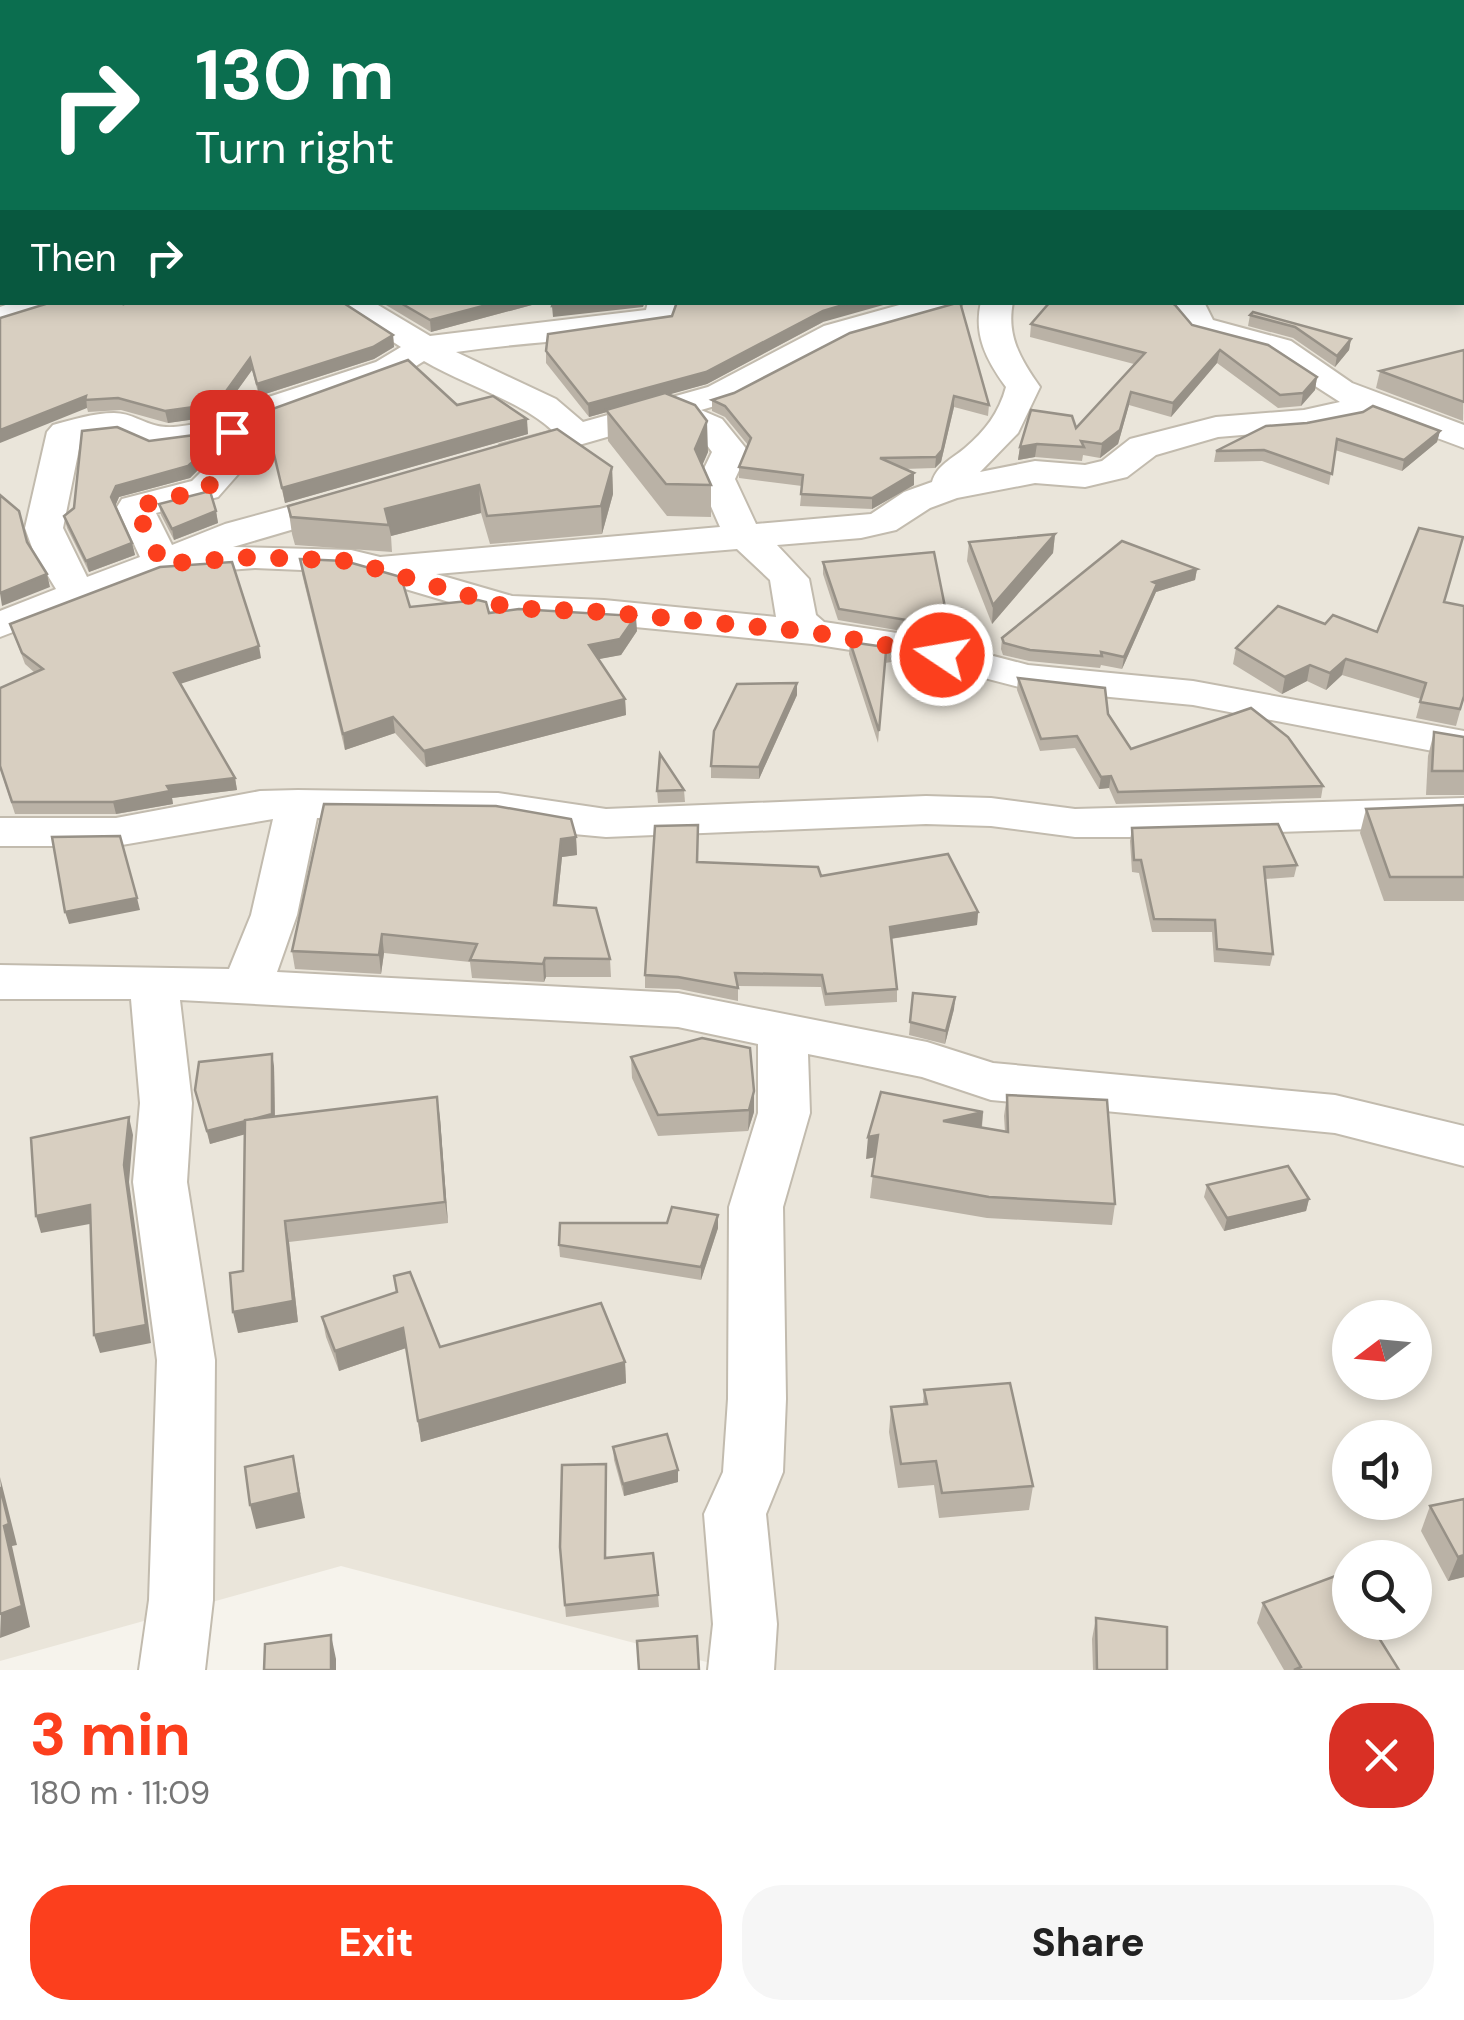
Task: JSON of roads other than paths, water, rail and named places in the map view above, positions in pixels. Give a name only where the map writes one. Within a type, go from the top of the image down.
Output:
[{"type":"street","points":[[0,318],[38,305]]},
{"type":"street","points":[[354,305],[485,382],[512,389],[550,408],[576,436]]},
{"type":"street","points":[[162,564],[135,507],[206,489],[222,472],[215,456],[232,432],[259,411],[388,369],[424,347],[483,336],[599,328],[660,317],[663,305]]},
{"type":"street","points":[[482,462],[720,394],[836,332],[936,305]]},
{"type":"street","points":[[948,488],[952,474],[970,463],[1012,420],[1020,404],[1022,387],[1006,366],[997,341],[992,316],[996,305]]},
{"type":"street","points":[[1190,305],[1202,328],[1279,348],[1340,390],[1464,436]]},
{"type":"street","points":[[372,568],[861,528],[883,522],[917,500],[948,488],[1036,472],[1085,476],[1114,469],[1143,447],[1216,427],[1304,420],[1348,412],[1367,400]]},
{"type":"street","points":[[668,409],[710,426],[730,450],[716,479],[724,502],[745,535],[777,563],[798,593],[796,619],[812,632]]},
{"type":"street","points":[[79,595],[53,553],[44,528],[65,432],[119,421],[136,424],[152,437],[192,434],[245,422]]},
{"type":"street","points":[[0,625],[238,532],[387,490]]},
{"type":"street","points":[[162,564],[300,557],[350,561],[510,608],[604,612],[812,632],[916,648],[1027,677],[1193,693],[1464,744]]},
{"type":"street","points":[[248,986],[274,916],[298,804]]},
{"type":"street","points":[[0,832],[116,832],[260,805],[298,804],[498,806],[552,818],[606,822],[926,810],[1111,823],[1454,816]]},
{"type":"street","points":[[0,982],[154,982],[678,1010],[928,1060],[991,1081],[1335,1114],[1464,1146]]},
{"type":"street","points":[[154,982],[166,1103],[160,1182],[186,1360],[181,1600],[172,1670]]},
{"type":"street","points":[[741,1670],[746,1624],[735,1514],[754,1472],[756,1207],[784,1113],[783,1031]]}]
